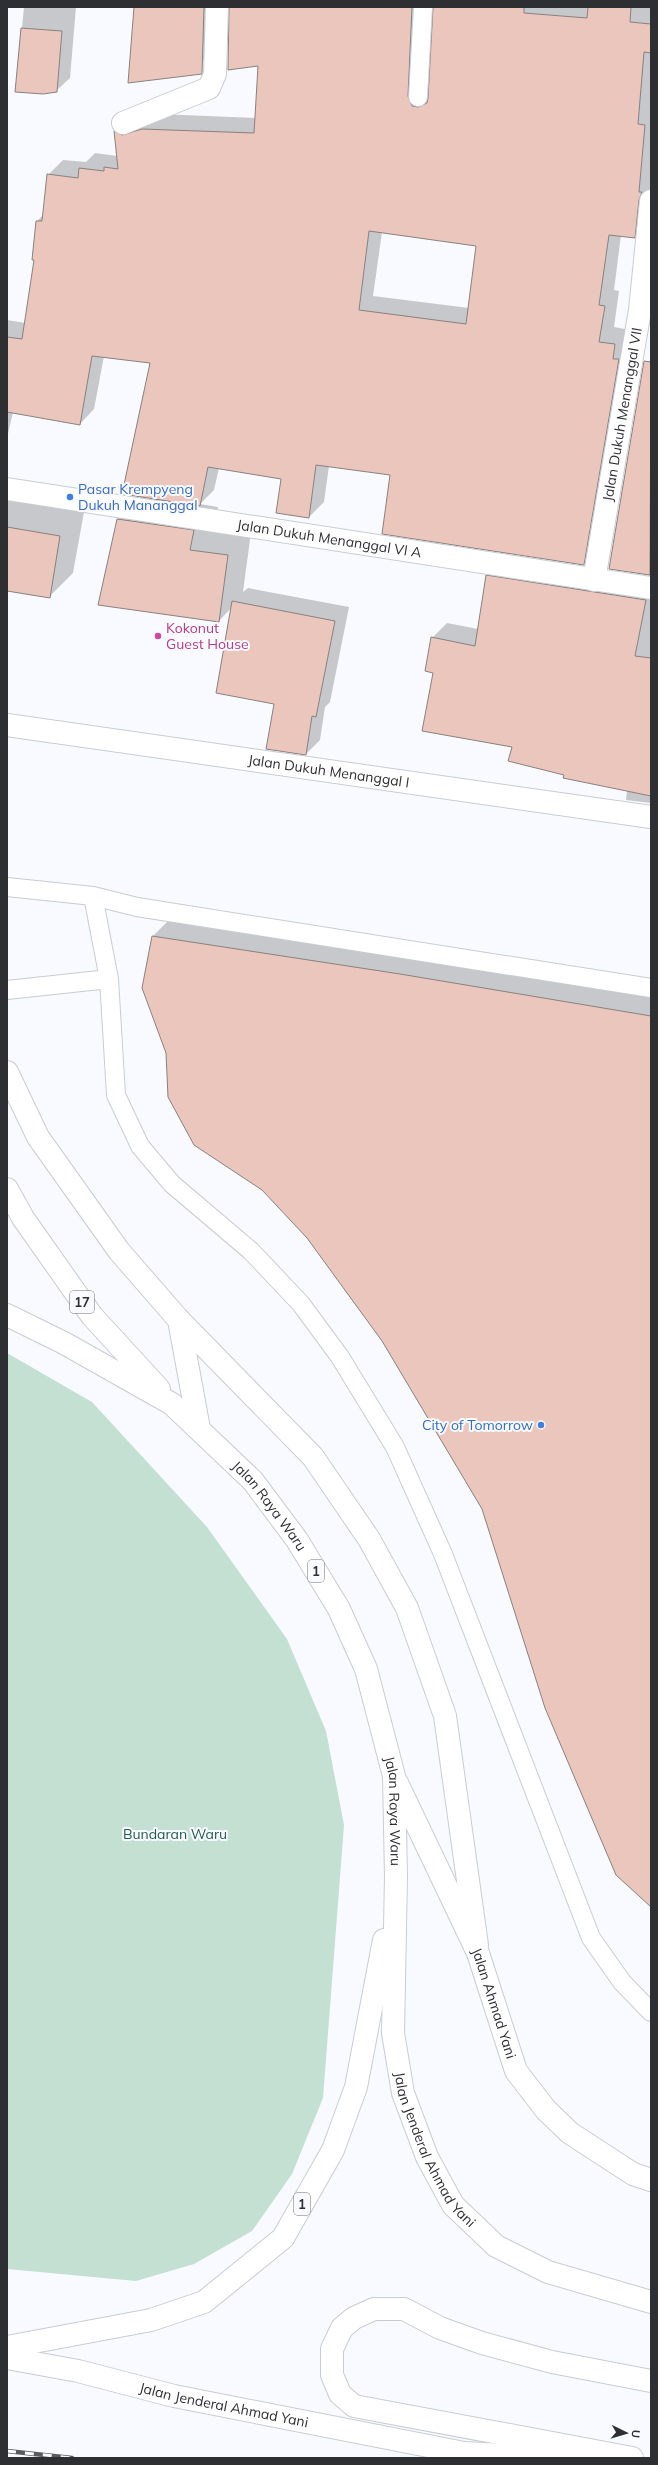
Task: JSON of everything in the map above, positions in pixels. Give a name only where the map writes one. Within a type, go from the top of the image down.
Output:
[{"type":"main road","points":[[123,123],[209,88],[215,74],[217,7]]},
{"type":"main road","name":"Jalan Dukuh Menanggal VII","points":[[594,580],[640,310],[651,201]]},
{"type":"main road","name":"Jalan Dukuh Menanggal VI A","points":[[7,489],[651,588]]},
{"type":"main road","name":"Jalan Dukuh Menanggal I","points":[[7,725],[651,818]]},
{"type":"main road","points":[[7,1072],[38,1137],[119,1251],[178,1320],[313,1457],[369,1539],[407,1608],[445,1716],[478,1953]]},
{"type":"main road","name":"17","points":[[7,1189],[23,1218],[92,1316],[172,1404]]},
{"type":"main road","name":"Jalan Raya Waru","points":[[7,1315],[64,1343],[172,1404],[253,1481],[297,1540],[339,1609],[366,1670],[394,1776],[396,1876]]},
{"type":"main road","points":[[178,1320],[199,1429]]},
{"type":"main road","name":"Jalan Ahmad Yani","points":[[394,1776],[478,1953],[516,2071],[546,2110],[570,2133],[634,2174],[651,2180]]},
{"type":"main road","name":"Jalan Jenderal Ahmad Yani","points":[[396,1876],[393,2033],[403,2093],[427,2157],[453,2205],[496,2246],[548,2272],[651,2302]]},
{"type":"main road","name":"1","points":[[7,2347],[151,2320],[204,2302],[283,2238],[333,2150],[356,2087],[396,1876]]},
{"type":"main road","points":[[632,2458],[354,2406],[340,2394],[332,2375],[332,2349],[342,2328],[354,2318],[374,2309],[404,2309],[440,2328],[482,2343],[552,2362],[651,2381]]},
{"type":"main road","name":"Jalan Jenderal Ahmad Yani","points":[[7,2358],[78,2371],[174,2396],[464,2453],[562,2458]]},
{"type":"lane","points":[[418,96],[423,7]]},
{"type":"lane","points":[[7,887],[92,896],[137,907],[651,988]]},
{"type":"lane","points":[[92,896],[109,979],[116,1095],[140,1146],[172,1184],[251,1251],[301,1304],[340,1358],[395,1447],[444,1554],[591,1938],[622,1982],[651,2012]]},
{"type":"lane","points":[[7,990],[109,979]]},
{"type":"green space","name":"Bundaran Waru","points":[[7,1353],[92,1402],[207,1527],[287,1639],[326,1731],[344,1825],[323,2098],[292,2174],[252,2231],[194,2264],[136,2281],[7,2269]]},
{"type":"building","points":[[134,7],[204,7],[202,74],[128,83]]},
{"type":"building","points":[[229,7],[412,7],[408,96],[412,106],[418,107],[427,103],[428,98],[433,7],[524,7],[524,13],[587,18],[588,7],[631,7],[630,22],[651,24],[651,53],[644,52],[638,124],[645,125],[639,192],[642,192],[639,200],[635,238],[609,235],[599,305],[605,306],[599,342],[615,344],[613,359],[619,359],[584,565],[382,534],[390,475],[316,465],[309,518],[276,513],[281,479],[208,467],[200,506],[122,494],[150,363],[92,356],[80,425],[7,412],[7,337],[22,339],[34,260],[32,260],[36,221],[42,221],[47,174],[78,178],[79,168],[104,171],[104,167],[118,169],[114,131],[122,135],[142,129],[254,133],[258,66],[228,70]],"holes":[[[369,231],[476,246],[466,324],[359,310]]]},
{"type":"building","points":[[21,28],[62,31],[57,92],[43,94],[15,92]]},
{"type":"building","points":[[644,361],[651,362],[650,575],[609,569]]},
{"type":"building","points":[[117,519],[194,530],[190,550],[228,555],[219,622],[98,605]]},
{"type":"building","points":[[7,527],[60,536],[50,598],[7,591]]},
{"type":"building","points":[[486,575],[646,600],[635,656],[651,658],[651,796],[563,778],[564,775],[508,761],[512,747],[422,731],[433,673],[425,671],[431,637],[475,646]]},
{"type":"building","points":[[232,601],[335,621],[316,717],[312,716],[306,755],[266,749],[274,704],[216,693]]},
{"type":"building","name":"City of Tomorrow","points":[[152,936],[400,974],[651,1016],[651,1907],[616,1875],[545,1708],[482,1509],[382,1341],[307,1238],[262,1190],[194,1145],[168,1097],[166,1053],[142,988]]},
{"type":"railway","points":[[7,2451],[72,2458]]},
{"type":"place","name":"Pasar Krempyeng Dukuh Mananggal","points":[[70,497]]},
{"type":"place","name":"Kokonut Guest House","points":[[158,636]]},
{"type":"place","name":"City of Tomorrow","points":[[541,1425]]}]
